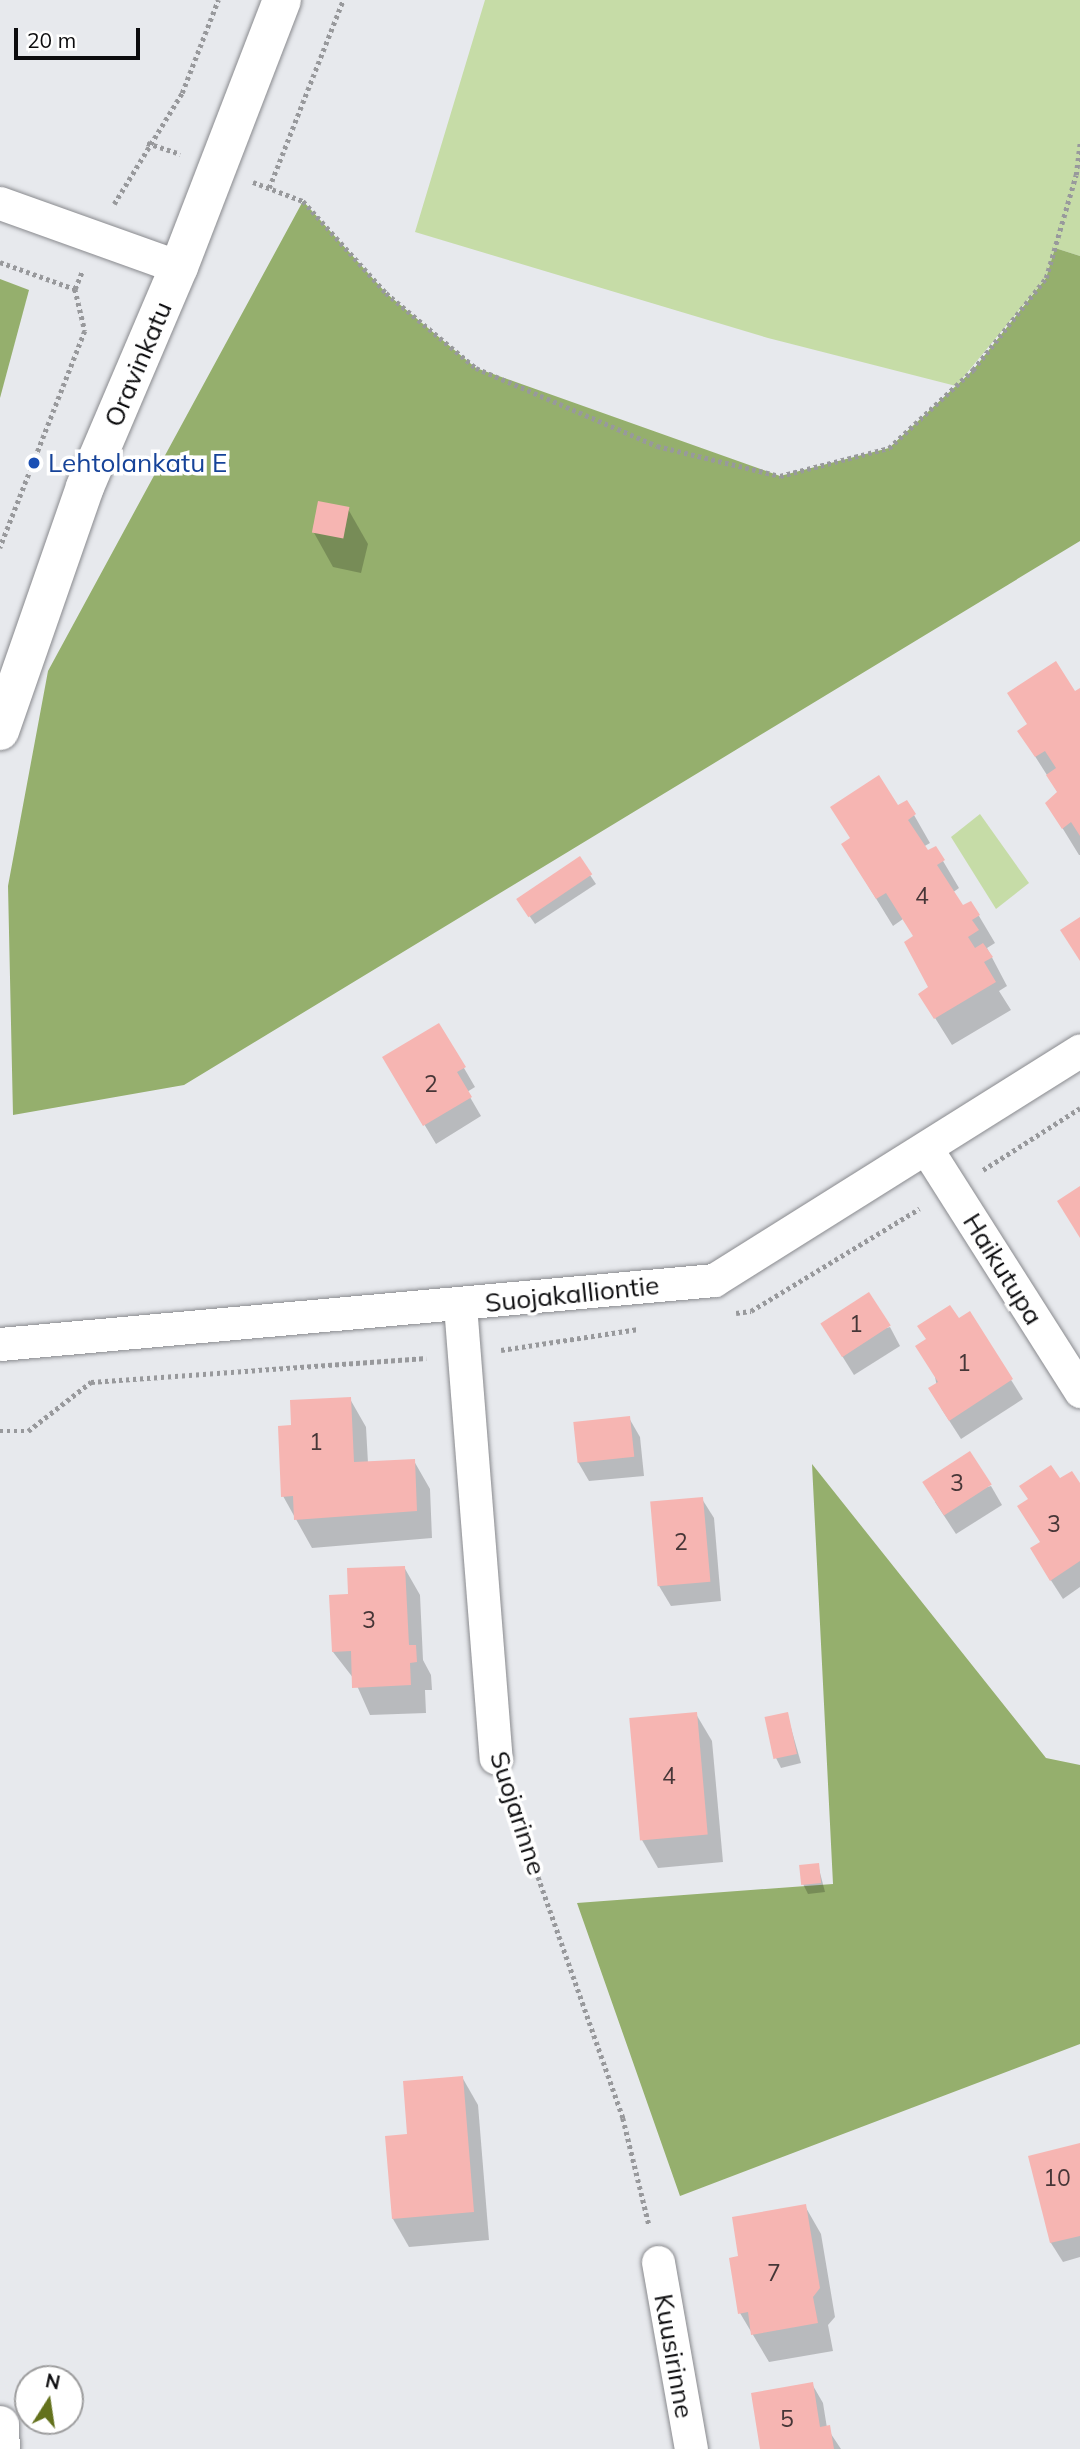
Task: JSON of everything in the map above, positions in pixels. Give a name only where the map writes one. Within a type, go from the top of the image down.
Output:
[{"type":"street","name":"Oravinkatu","points":[[0,731],[85,487],[179,267],[282,0]]},
{"type":"street","points":[[0,204],[179,267]]},
{"type":"street","name":"Suojakalliontie","points":[[0,1344],[460,1305],[715,1280],[1080,1050]]},
{"type":"street","name":"Haikutupa","points":[[926,1148],[1080,1391]]},
{"type":"street","name":"Suojarinne","points":[[460,1305],[496,1758]]},
{"type":"street","name":"Kuusirinne","points":[[657,2262],[691,2449]]},
{"type":"street","points":[[0,2425],[1,2449]]},
{"type":"path","points":[[0,548],[85,331],[75,289],[96,238],[147,143],[182,93],[218,0]]},
{"type":"path","points":[[269,188],[343,0]]},
{"type":"path","points":[[147,143],[218,167],[303,201],[386,293],[476,368],[657,446],[780,476],[889,448],[973,370],[1046,278],[1076,175],[1080,140]]},
{"type":"path","points":[[0,261],[75,289]]},
{"type":"path","name":"Suojarinne","points":[[496,1758],[623,2118],[657,2262]]},
{"type":"green space","points":[[485,0],[1080,0],[1080,256],[1055,248],[1046,278],[956,386],[768,338],[415,232]]},
{"type":"green space","points":[[303,201],[386,293],[476,368],[780,476],[889,448],[973,370],[1046,278],[1055,248],[1080,256],[1080,541],[184,1085],[13,1115],[8,886],[48,671]]},
{"type":"green space","points":[[0,279],[29,290],[0,398]]},
{"type":"green space","points":[[980,814],[1029,883],[996,909],[951,837]]},
{"type":"green space","points":[[812,1464],[1046,1758],[1080,1765],[1080,2044],[680,2196],[577,1903],[833,1884]]},
{"type":"building","points":[[318,501],[349,507],[343,539],[312,532]]},
{"type":"building","points":[[1056,661],[1075,691],[1080,688],[1080,836],[1071,822],[1062,829],[1045,803],[1057,792],[1046,775],[1056,768],[1045,751],[1035,757],[1017,731],[1027,724],[1007,693]]},
{"type":"building","points":[[879,775],[898,805],[907,800],[916,814],[908,820],[928,850],[936,846],[945,860],[937,865],[963,905],[971,901],[980,915],[972,920],[979,930],[968,937],[975,948],[983,943],[993,957],[984,962],[996,982],[934,1019],[918,994],[928,987],[904,942],[913,936],[886,893],[876,899],[841,844],[850,838],[830,807]]},
{"type":"building","points":[[580,856],[592,874],[528,917],[516,899]]},
{"type":"building","points":[[1080,917],[1080,961],[1060,930]]},
{"type":"building","points":[[439,1023],[466,1067],[457,1072],[472,1097],[423,1126],[382,1057]]},
{"type":"building","points":[[1080,1186],[1080,1238],[1057,1201]]},
{"type":"building","points":[[869,1292],[891,1326],[842,1357],[820,1324]]},
{"type":"building","points":[[950,1305],[959,1318],[970,1311],[1013,1379],[949,1421],[928,1388],[938,1382],[915,1346],[926,1339],[917,1326]]},
{"type":"building","points":[[351,1397],[354,1462],[415,1459],[417,1511],[294,1520],[293,1496],[281,1497],[278,1426],[291,1425],[290,1400]]},
{"type":"building","points":[[630,1416],[634,1457],[578,1463],[573,1422]]},
{"type":"building","points":[[970,1451],[992,1485],[944,1516],[922,1482]]},
{"type":"building","points":[[1051,1465],[1060,1478],[1072,1471],[1080,1483],[1080,1561],[1050,1581],[1030,1548],[1040,1542],[1017,1506],[1028,1499],[1019,1486]]},
{"type":"building","points":[[703,1497],[710,1582],[658,1586],[650,1502]]},
{"type":"building","points":[[405,1566],[409,1645],[416,1645],[417,1662],[410,1663],[411,1685],[352,1688],[351,1651],[332,1652],[329,1595],[348,1594],[347,1568]]},
{"type":"building","points":[[697,1712],[708,1835],[640,1840],[629,1718]]},
{"type":"building","points":[[788,1712],[797,1754],[773,1759],[765,1717]]},
{"type":"building","points":[[819,1863],[821,1883],[801,1885],[799,1865]]},
{"type":"building","points":[[463,2076],[474,2212],[392,2219],[385,2136],[407,2134],[403,2081]]},
{"type":"building","points":[[1080,2143],[1080,2236],[1050,2243],[1028,2156]]},
{"type":"building","points":[[806,2204],[820,2288],[813,2297],[818,2323],[751,2335],[748,2312],[738,2314],[729,2258],[738,2256],[732,2217]]},
{"type":"building","points":[[813,2382],[820,2427],[830,2425],[834,2449],[760,2449],[751,2393]]},
{"type":"place","name":"Lehtolankatu E","points":[[34,463]]}]
